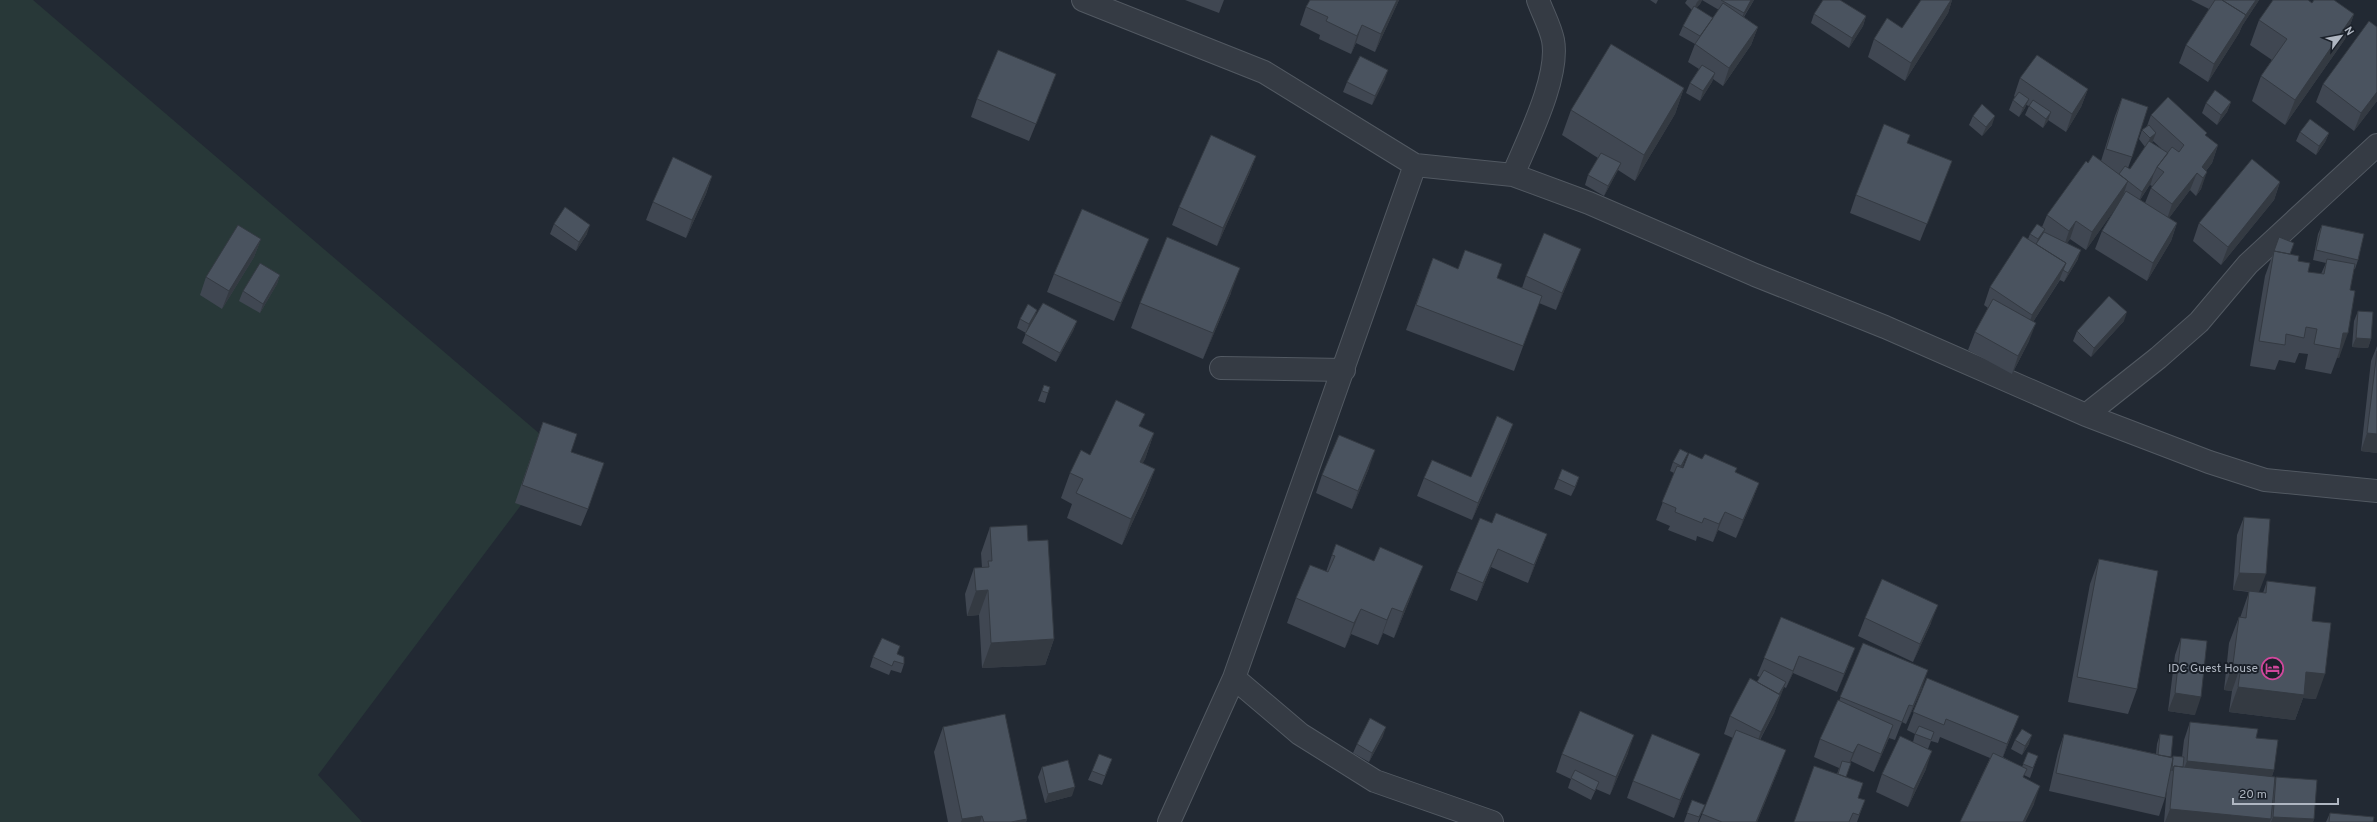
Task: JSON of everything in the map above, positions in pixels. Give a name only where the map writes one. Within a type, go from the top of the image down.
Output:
[{"type":"street","points":[[1083,0],[1264,72],[1415,164],[1513,175],[1589,203],[1755,275],[1885,327],[2086,415],[2209,462],[2264,480],[2377,491]]},
{"type":"street","points":[[1513,175],[1538,114],[1551,73],[1553,42],[1548,23],[1538,0]]},
{"type":"street","points":[[2086,415],[2158,358],[2199,322],[2248,264],[2377,145]]},
{"type":"street","points":[[1169,822],[1234,678],[1280,543],[1344,370],[1415,164]]},
{"type":"street","points":[[1221,368],[1344,370]]},
{"type":"street","points":[[1234,678],[1300,734],[1375,781],[1492,822]]},
{"type":"shaded area","points":[[0,0],[33,0],[561,452],[318,775],[362,822],[0,822]]},
{"type":"building","points":[[1310,0],[1397,0],[1381,34],[1362,25],[1357,36],[1326,21],[1328,17],[1306,7]]},
{"type":"building","points":[[1721,0],[1751,0],[1744,13]]},
{"type":"building","points":[[1823,0],[1840,0],[1866,16],[1852,38],[1814,14]]},
{"type":"building","points":[[1921,0],[1951,0],[1911,63],[1874,39],[1887,18],[1902,28]]},
{"type":"building","points":[[2215,0],[2222,0],[2246,15],[2214,64],[2186,45]]},
{"type":"building","points":[[2222,0],[2256,0],[2246,15]]},
{"type":"building","points":[[2273,0],[2308,0],[2312,3],[2314,0],[2334,0],[2354,14],[2295,100],[2261,76],[2287,39],[2259,20]]},
{"type":"building","points":[[1723,3],[1758,27],[1729,68],[1695,44]]},
{"type":"building","points":[[1694,6],[1713,18],[1700,36],[1683,26]]},
{"type":"building","points":[[2369,21],[2377,27],[2377,92],[2361,113],[2323,84]]},
{"type":"building","points":[[1611,44],[1684,88],[1644,155],[1571,110]]},
{"type":"building","points":[[998,50],[1056,74],[1036,124],[977,99]]},
{"type":"building","points":[[2037,55],[2088,89],[2072,114],[2020,78]]},
{"type":"building","points":[[1360,56],[1388,70],[1375,96],[1347,82]]},
{"type":"building","points":[[1702,65],[1715,73],[1703,91],[1690,83]]},
{"type":"building","points":[[2215,90],[2231,102],[2221,115],[2206,103]]},
{"type":"building","points":[[2019,92],[2029,99],[2023,108],[2013,100]]},
{"type":"building","points":[[2168,97],[2207,133],[2205,135],[2218,145],[2202,167],[2207,172],[2203,178],[2197,173],[2172,204],[2151,188],[2164,172],[2157,167],[2172,147],[2179,152],[2184,145],[2151,115]]},
{"type":"building","points":[[2122,98],[2148,107],[2132,157],[2106,149]]},
{"type":"building","points":[[2033,100],[2051,112],[2046,119],[2029,106]]},
{"type":"building","points":[[1982,104],[1995,116],[1986,127],[1973,116]]},
{"type":"building","points":[[2310,119],[2329,133],[2319,146],[2300,132]]},
{"type":"building","points":[[1884,124],[1910,135],[1907,143],[1952,161],[1927,224],[1856,195]]},
{"type":"building","points":[[2149,125],[2156,133],[2150,138],[2142,130]]},
{"type":"building","points":[[1211,135],[1256,156],[1223,228],[1179,207]]},
{"type":"building","points":[[2149,141],[2168,153],[2157,167],[2142,192],[2119,174],[2125,166],[2130,169]]},
{"type":"building","points":[[1601,153],[1621,163],[1608,186],[1588,175]]},
{"type":"building","points":[[2093,155],[2128,181],[2092,232],[2076,221],[2069,231],[2047,215],[2086,161],[2088,163]]},
{"type":"building","points":[[673,157],[712,176],[692,220],[653,202]]},
{"type":"building","points":[[2252,159],[2280,182],[2228,247],[2199,223]]},
{"type":"building","points":[[2126,191],[2177,223],[2153,263],[2102,231]]},
{"type":"building","points":[[565,207],[590,225],[579,242],[554,224]]},
{"type":"building","points":[[1082,209],[1149,239],[1121,303],[1054,274]]},
{"type":"building","points":[[2037,224],[2045,229],[2038,239],[2030,234]]},
{"type":"building","points":[[238,225],[261,239],[229,291],[206,277]]},
{"type":"building","points":[[2322,225],[2364,234],[2358,260],[2316,250]]},
{"type":"building","points":[[2044,232],[2081,250],[2068,273],[2063,270],[2066,263],[2036,244]]},
{"type":"building","points":[[1544,233],[1581,249],[1562,293],[1526,276]]},
{"type":"building","points":[[2023,236],[2066,263],[2032,315],[1990,287]]},
{"type":"building","points":[[1167,237],[1240,268],[1213,333],[1140,303]]},
{"type":"building","points":[[2279,237],[2294,243],[2290,254],[2274,251]]},
{"type":"building","points":[[1465,250],[1502,264],[1497,278],[1542,296],[1523,346],[1416,305],[1433,258],[1458,269]]},
{"type":"building","points":[[2274,251],[2299,256],[2298,261],[2310,263],[2308,272],[2324,274],[2327,259],[2355,264],[2350,290],[2355,291],[2348,333],[2343,333],[2340,349],[2314,344],[2317,329],[2306,327],[2304,338],[2286,334],[2285,345],[2259,341]]},
{"type":"building","points":[[260,263],[280,275],[263,304],[243,291]]},
{"type":"building","points":[[2109,296],[2127,312],[2094,348],[2077,331]]},
{"type":"building","points":[[1993,299],[2036,323],[2018,356],[1975,332]]},
{"type":"building","points":[[1043,303],[1077,321],[1060,353],[1025,334]]},
{"type":"building","points":[[1028,304],[1037,310],[1029,324],[1020,319]]},
{"type":"building","points":[[2358,311],[2373,312],[2371,339],[2356,338]]},
{"type":"building","points":[[2377,351],[2377,434],[2367,433]]},
{"type":"building","points":[[1044,385],[1050,387],[1048,393],[1042,391]]},
{"type":"building","points":[[1116,400],[1145,414],[1139,426],[1154,433],[1140,462],[1155,469],[1131,519],[1076,493],[1083,479],[1070,473],[1081,450],[1090,455]]},
{"type":"building","points":[[1497,416],[1513,424],[1478,503],[1424,478],[1432,460],[1471,477]]},
{"type":"building","points":[[543,422],[577,434],[571,452],[604,463],[588,509],[522,485]]},
{"type":"building","points":[[1339,435],[1375,450],[1358,491],[1322,475]]},
{"type":"building","points":[[1680,449],[1688,453],[1681,466],[1673,462]]},
{"type":"building","points":[[1689,453],[1702,459],[1705,454],[1737,468],[1735,472],[1759,483],[1743,520],[1725,512],[1719,524],[1704,518],[1702,523],[1675,512],[1676,508],[1662,502],[1677,466],[1683,468]]},
{"type":"building","points":[[1562,469],[1579,477],[1575,487],[1558,479]]},
{"type":"building","points":[[1496,513],[1547,534],[1534,565],[1498,549],[1483,583],[1457,572],[1480,518],[1492,523]]},
{"type":"building","points":[[2244,517],[2270,519],[2266,574],[2239,573]]},
{"type":"building","points":[[1027,525],[1028,541],[1048,540],[1054,639],[991,643],[988,590],[976,591],[974,568],[989,567],[988,561],[992,561],[990,527]]},
{"type":"building","points":[[1336,544],[1374,561],[1380,547],[1423,566],[1403,612],[1392,608],[1387,620],[1361,609],[1354,623],[1296,598],[1310,565],[1328,572],[1335,556],[1332,555]]},
{"type":"building","points":[[2099,559],[2158,571],[2137,689],[2077,677]]},
{"type":"building","points":[[1882,579],[1938,605],[1920,644],[1865,618]]},
{"type":"building","name":"IDC Guest House","points":[[2267,581],[2316,587],[2312,621],[2331,623],[2325,674],[2306,672],[2304,695],[2238,687],[2241,665],[2233,664],[2239,617],[2246,618],[2249,591],[2266,593]]},
{"type":"building","points":[[1781,617],[1855,648],[1844,674],[1799,656],[1793,671],[1764,658]]},
{"type":"building","points":[[882,638],[900,646],[897,654],[904,657],[904,664],[894,661],[892,666],[873,657]]},
{"type":"building","points":[[2181,638],[2207,641],[2201,697],[2175,693]]},
{"type":"building","points":[[1863,643],[1928,670],[1913,706],[1909,705],[1902,722],[1840,697]]},
{"type":"building","points":[[1764,670],[1786,682],[1779,694],[1757,682]]},
{"type":"building","points":[[1750,678],[1780,695],[1761,732],[1730,716]]},
{"type":"building","points":[[1927,678],[2019,716],[2007,744],[1946,719],[1944,725],[1913,712]]},
{"type":"building","points":[[1838,700],[1893,725],[1881,754],[1858,744],[1853,753],[1820,739]]},
{"type":"building","points":[[1580,711],[1634,735],[1616,777],[1562,754]]},
{"type":"building","points":[[1005,714],[1027,819],[1011,822],[984,822],[982,816],[962,819],[943,727]]},
{"type":"building","points":[[1370,718],[1386,727],[1372,753],[1357,744]]},
{"type":"building","points":[[2190,722],[2258,729],[2256,738],[2278,740],[2274,770],[2187,761]]},
{"type":"building","points":[[1919,726],[1934,732],[1931,740],[1915,734]]},
{"type":"building","points":[[2022,729],[2032,735],[2025,746],[2015,740]]},
{"type":"building","points":[[1736,730],[1786,750],[1756,822],[1722,822],[1702,814]]},
{"type":"building","points":[[1652,734],[1700,754],[1680,800],[1633,781]]},
{"type":"building","points":[[2064,734],[2173,758],[2165,798],[2056,773]]},
{"type":"building","points":[[2160,734],[2173,736],[2171,757],[2158,755]]},
{"type":"building","points":[[1900,736],[1932,751],[1914,789],[1882,774]]},
{"type":"building","points":[[2028,752],[2038,756],[2033,768],[2023,764]]},
{"type":"building","points":[[1993,753],[2027,769],[2023,777],[2040,786],[2023,822],[1960,822]]},
{"type":"building","points":[[1099,754],[1112,759],[1105,776],[1092,771]]},
{"type":"building","points":[[2173,756],[2184,757],[2183,767],[2174,766],[2172,771]]},
{"type":"building","points":[[1068,760],[1075,787],[1048,794],[1042,767]]},
{"type":"building","points":[[1842,761],[1851,763],[1846,777],[1838,774]]},
{"type":"building","points":[[1814,766],[1863,783],[1858,798],[1865,800],[1859,815],[1853,813],[1849,822],[1794,822]]},
{"type":"building","points":[[2174,766],[2275,777],[2271,819],[2170,809]]},
{"type":"building","points":[[1575,770],[1599,782],[1595,791],[1571,778]]},
{"type":"building","points":[[2276,777],[2317,780],[2314,819],[2273,817]]},
{"type":"building","points":[[1692,800],[1705,805],[1699,817],[1687,813]]},
{"type":"building","points":[[2330,813],[2374,817],[2373,822],[2329,822]]},
{"type":"place","name":"IDC Guest House","points":[[2273,669]]}]
